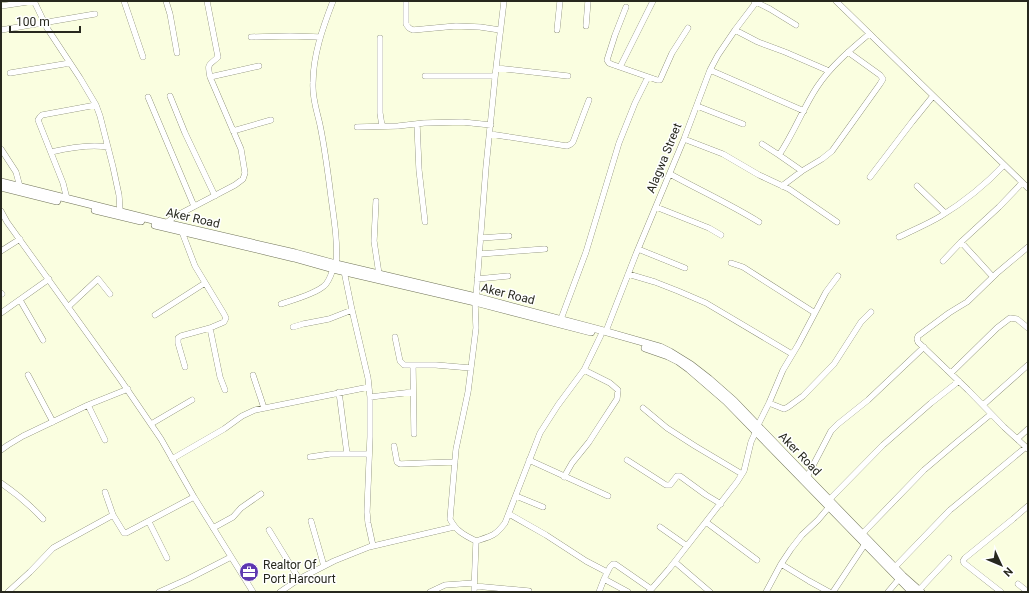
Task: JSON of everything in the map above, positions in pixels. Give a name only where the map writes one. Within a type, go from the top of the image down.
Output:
[{"type":"street","points":[[1,6],[34,1],[44,23],[96,105],[113,167],[119,195],[120,211]]},
{"type":"street","points":[[124,1],[143,57]]},
{"type":"street","points":[[166,1],[178,53]]},
{"type":"street","points":[[166,223],[174,217],[239,182],[243,179],[245,173],[241,150],[210,77],[208,68],[218,57],[207,1]]},
{"type":"street","points":[[281,304],[314,292],[324,286],[335,267],[337,255],[335,224],[320,126],[314,101],[313,84],[314,62],[320,38],[334,1]]},
{"type":"street","points":[[406,1],[406,24],[413,30],[456,26],[500,30]]},
{"type":"street","points":[[474,587],[476,541],[467,537],[454,527],[450,519],[456,449],[468,392],[476,328],[477,278],[486,167],[504,1]]},
{"type":"street","points":[[557,30],[560,1]]},
{"type":"street","points":[[586,26],[588,1]]},
{"type":"street","points":[[620,67],[653,1]]},
{"type":"street","points":[[756,1],[796,25]]},
{"type":"street","name":"Alagwa Street","points":[[476,541],[489,537],[498,532],[505,523],[540,434],[558,405],[584,370],[604,333],[670,174],[710,70],[718,55],[756,1]]},
{"type":"street","points":[[836,1],[1028,188]]},
{"type":"street","points":[[626,7],[607,60],[610,64],[648,77],[660,80],[672,53],[688,28]]},
{"type":"street","points":[[1,30],[95,14]]},
{"type":"street","points":[[735,30],[758,42],[829,71]]},
{"type":"street","points":[[779,155],[786,145],[817,87],[829,71],[869,34]]},
{"type":"street","points":[[251,37],[290,36],[320,38]]},
{"type":"street","points":[[380,38],[380,113],[382,126]]},
{"type":"street","points":[[782,186],[832,151],[883,79],[848,52]]},
{"type":"street","points":[[10,73],[70,64]]},
{"type":"street","points":[[210,77],[259,66]]},
{"type":"street","points":[[496,68],[568,76]]},
{"type":"street","points":[[710,70],[804,111]]},
{"type":"street","points":[[425,76],[495,76]]},
{"type":"street","points":[[561,319],[586,252],[619,143],[635,103],[648,77]]},
{"type":"street","points":[[170,96],[185,133],[215,196]]},
{"type":"street","points":[[870,177],[933,96]]},
{"type":"street","points":[[148,97],[194,206]]},
{"type":"street","points":[[490,134],[567,146],[573,142],[589,100]]},
{"type":"street","points":[[67,198],[38,120],[46,114],[96,105]]},
{"type":"street","points":[[696,106],[743,124]]},
{"type":"street","points":[[233,130],[271,120]]},
{"type":"street","points":[[357,127],[462,122],[491,125]]},
{"type":"street","points":[[417,124],[419,170],[425,222]]},
{"type":"street","points":[[684,139],[723,154],[759,175],[789,189],[837,222]]},
{"type":"street","points":[[762,144],[802,171]]},
{"type":"street","points":[[51,152],[87,147],[108,147]]},
{"type":"street","points":[[1,149],[16,172],[20,187]]},
{"type":"street","points":[[899,237],[944,213],[974,192],[1004,165]]},
{"type":"street","points":[[670,174],[759,222]]},
{"type":"street","name":"Aker Road","points":[[1,182],[67,198],[182,232],[306,259]]},
{"type":"street","points":[[943,261],[1022,183]]},
{"type":"street","points":[[917,186],[944,213]]},
{"type":"street","name":"Aker Road","points":[[1,188],[120,211],[335,267],[379,274],[604,333]]},
{"type":"street","points":[[376,201],[374,241],[379,274]]},
{"type":"street","points":[[656,207],[709,228],[721,235]]},
{"type":"street","points":[[1,211],[68,307],[128,389],[253,592]]},
{"type":"street","points":[[182,232],[195,266],[226,318],[224,322],[210,328],[178,338],[185,367]]},
{"type":"street","points":[[481,238],[509,236]]},
{"type":"street","points":[[1,251],[20,239]]},
{"type":"street","points":[[961,242],[993,277]]},
{"type":"street","points":[[895,567],[950,510],[1027,448],[918,342],[917,339],[918,336],[948,313],[967,302],[1028,247]]},
{"type":"street","points":[[480,254],[545,249]]},
{"type":"street","points":[[638,249],[686,268]]},
{"type":"street","points":[[731,263],[743,267],[815,313]]},
{"type":"street","name":"Aker Road","points":[[335,267],[344,271],[561,319],[668,356],[689,369],[757,428],[807,477],[865,544],[899,579],[917,591]]},
{"type":"street","points":[[344,271],[369,387],[370,437],[367,512],[373,546]]},
{"type":"street","points":[[628,274],[667,286],[706,303],[792,354]]},
{"type":"street","points":[[477,278],[508,276]]},
{"type":"street","points":[[599,592],[607,572],[613,564],[650,590],[675,562],[686,546],[721,504],[742,474],[747,462],[751,442],[783,370],[826,292],[838,276]]},
{"type":"street","points":[[68,307],[98,278],[110,294]]},
{"type":"street","points":[[1,313],[49,279]]},
{"type":"street","points":[[155,315],[205,282]]},
{"type":"street","points":[[20,300],[43,340]]},
{"type":"street","points":[[293,327],[329,319],[352,310]]},
{"type":"street","points":[[769,403],[784,409],[803,396],[834,364],[861,322],[871,312]]},
{"type":"street","points":[[951,373],[997,328],[1010,318],[1017,319],[1028,328]]},
{"type":"street","points":[[210,328],[220,377],[225,390]]},
{"type":"street","points":[[395,338],[401,363],[405,365],[436,365],[471,368]]},
{"type":"street","points":[[807,477],[831,431],[868,400],[924,347]]},
{"type":"street","points":[[413,365],[414,434]]},
{"type":"street","points":[[983,405],[1028,365]]},
{"type":"street","points":[[564,477],[572,463],[595,433],[617,399],[618,390],[610,383],[584,370]]},
{"type":"street","points":[[28,375],[53,422]]},
{"type":"street","points":[[253,375],[264,408]]},
{"type":"street","points":[[766,592],[795,544],[818,520],[829,503],[883,445],[931,403],[959,381]]},
{"type":"street","points":[[172,459],[224,429],[242,416],[255,410],[369,387]]},
{"type":"street","points":[[1,450],[23,436],[88,405],[128,389]]},
{"type":"street","points":[[339,392],[346,454]]},
{"type":"street","points":[[370,397],[413,392]]},
{"type":"street","points":[[150,424],[192,400]]},
{"type":"street","points":[[88,405],[105,440]]},
{"type":"street","points":[[644,408],[668,428],[742,474]]},
{"type":"street","points":[[863,533],[924,470],[991,414]]},
{"type":"street","name":"Aker Road","points":[[757,428],[791,468],[829,503]]},
{"type":"street","points":[[1017,439],[1028,429]]},
{"type":"street","points":[[394,446],[397,462],[400,464],[455,462]]},
{"type":"street","points":[[310,457],[330,454],[369,454]]},
{"type":"street","points":[[529,460],[608,496]]},
{"type":"street","points":[[627,460],[666,485],[670,485],[677,476],[680,476],[721,504]]},
{"type":"street","points":[[1,483],[30,505],[43,519]]},
{"type":"street","points":[[105,492],[113,515],[125,533],[129,533],[194,497]]},
{"type":"street","points":[[213,528],[233,517],[241,508],[261,494]]},
{"type":"street","points":[[516,496],[543,507]]},
{"type":"street","points":[[1001,592],[963,561],[1028,506]]},
{"type":"street","points":[[509,514],[546,535],[586,561],[607,572]]},
{"type":"street","points":[[8,592],[53,548],[113,515]]},
{"type":"street","points":[[311,521],[324,566]]},
{"type":"street","points":[[149,522],[167,558]]},
{"type":"street","points":[[706,522],[757,560]]},
{"type":"street","name":"Aker Road","points":[[847,522],[863,533],[917,591]]},
{"type":"street","points":[[280,592],[299,579],[334,561],[373,546],[454,527]]},
{"type":"street","points":[[660,527],[686,546]]},
{"type":"street","points":[[269,530],[299,579]]},
{"type":"street","points":[[833,592],[865,544]]},
{"type":"street","points":[[159,592],[231,557]]},
{"type":"street","points":[[917,591],[949,558]]},
{"type":"street","points":[[675,562],[710,592]]},
{"type":"street","points":[[782,564],[829,592]]},
{"type":"street","points":[[604,579],[628,592]]},
{"type":"street","points":[[888,592],[899,579]]},
{"type":"street","points":[[1018,584],[1028,592]]},
{"type":"street","points":[[430,592],[445,585],[530,591]]},
{"type":"place","name":"Realtor Of Port Harcourt","points":[[249,572]]}]
